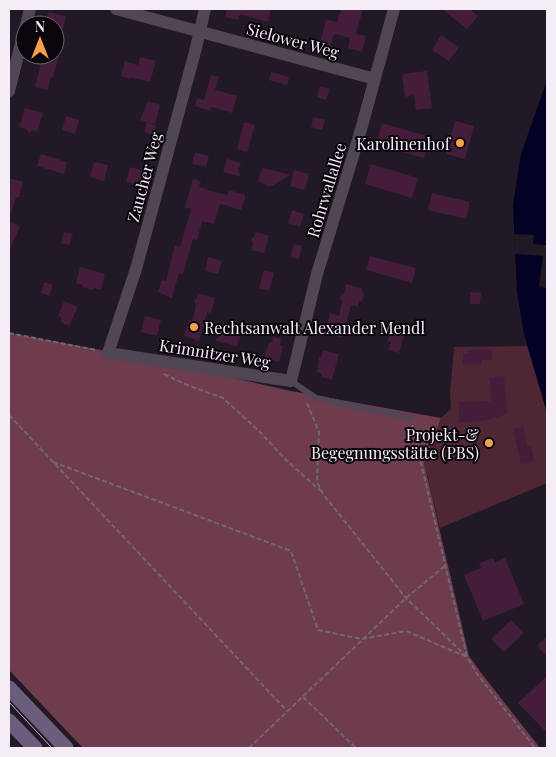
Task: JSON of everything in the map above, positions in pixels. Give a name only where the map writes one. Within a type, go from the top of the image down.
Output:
[{"type":"main road","points":[[9,688],[66,748]]},
{"type":"main road","points":[[9,721],[35,748]]},
{"type":"street","name":"Sielower Weg","points":[[116,9],[375,79]]},
{"type":"street","name":"Zaucher Weg","points":[[108,353],[136,269],[205,9]]},
{"type":"street","name":"Rohrwallallee","points":[[291,381],[317,274],[394,9]]},
{"type":"street","points":[[9,91],[16,65]]},
{"type":"street","name":"Krimnitzer Weg","points":[[108,353],[291,381]]},
{"type":"lane","name":"Krimnitzer Weg","points":[[291,381],[316,398],[411,418]]},
{"type":"path","points":[[9,333],[108,353]]},
{"type":"path","points":[[149,359],[160,372],[187,385],[223,398],[261,433],[286,460],[324,494],[406,598],[467,657],[478,675],[535,748]]},
{"type":"path","points":[[305,400],[319,432],[318,482],[324,494]]},
{"type":"path","points":[[9,415],[287,711]]},
{"type":"path","points":[[411,418],[467,657]]},
{"type":"path","points":[[53,462],[291,551],[318,630],[362,640],[406,631],[467,657]]},
{"type":"path","points":[[249,748],[406,598],[446,565]]},
{"type":"path","points":[[303,697],[356,748]]},
{"type":"shaded area","points":[[9,333],[149,359],[291,391],[441,418],[424,463],[469,656],[540,748],[83,748],[9,670]]},
{"type":"shaded area","name":"Projekt-& Begegnungsstätte (PBS)","points":[[527,346],[547,412],[547,483],[440,528],[424,462],[441,418],[451,409],[450,392],[454,347]]},
{"type":"water","points":[[547,80],[547,413],[524,334],[517,292],[513,205],[521,154]]},
{"type":"pier","points":[[514,234],[534,235],[533,244],[547,245],[547,288],[539,287],[543,256],[515,254]]},
{"type":"building","points":[[227,9],[271,9],[268,22],[240,14],[238,20],[225,17]]},
{"type":"building","points":[[341,9],[363,9],[356,34],[366,36],[362,52],[348,48],[350,38],[334,34],[329,51],[316,48],[318,39],[321,40],[326,19],[337,22]]},
{"type":"building","points":[[442,9],[470,9],[478,16],[467,29]]},
{"type":"building","points":[[49,12],[62,15],[48,15]]},
{"type":"building","points":[[441,35],[459,47],[449,61],[432,50]]},
{"type":"building","points":[[140,57],[156,61],[150,82],[121,76],[125,61],[138,65]]},
{"type":"building","points":[[40,65],[56,65],[48,90],[35,87]]},
{"type":"building","points":[[427,71],[432,108],[416,110],[414,95],[405,97],[402,74]]},
{"type":"building","points":[[271,72],[289,77],[287,85],[269,80]]},
{"type":"building","points":[[211,75],[219,77],[215,90],[237,96],[232,113],[211,107],[210,111],[195,106],[197,98],[204,100]]},
{"type":"building","points":[[320,86],[330,89],[326,100],[317,97]]},
{"type":"building","points":[[148,101],[160,105],[155,124],[140,120]]},
{"type":"building","points":[[25,108],[43,113],[37,132],[32,130],[29,133],[27,129],[19,127]]},
{"type":"building","points":[[66,116],[79,120],[75,134],[62,130]]},
{"type":"building","points":[[313,117],[325,120],[322,130],[311,127]]},
{"type":"building","points":[[455,121],[474,126],[465,159],[446,154]]},
{"type":"building","points":[[147,122],[156,126],[154,135],[144,132]]},
{"type":"building","points":[[244,122],[255,125],[247,152],[237,149]]},
{"type":"building","points":[[382,123],[430,137],[424,158],[376,145]]},
{"type":"building","points":[[195,152],[209,156],[206,167],[192,164]]},
{"type":"building","points":[[41,154],[67,162],[64,174],[37,166]]},
{"type":"building","points":[[227,159],[241,163],[238,170],[241,177],[223,172]]},
{"type":"building","points":[[94,162],[108,165],[104,181],[90,177]]},
{"type":"building","points":[[371,164],[418,178],[412,198],[365,184]]},
{"type":"building","points":[[130,167],[144,171],[141,186],[126,182]]},
{"type":"building","points":[[262,168],[290,175],[270,187],[258,181]]},
{"type":"building","points":[[294,170],[309,174],[305,190],[290,186]]},
{"type":"building","points":[[9,178],[23,182],[19,197],[16,197],[11,214],[9,213]]},
{"type":"building","points":[[193,179],[201,181],[199,187],[207,190],[227,195],[229,190],[245,195],[245,198],[241,210],[220,204],[214,224],[202,221],[197,240],[193,239],[183,274],[179,273],[172,298],[158,292],[162,280],[166,281],[175,245],[180,247],[191,209],[185,207]]},
{"type":"building","points":[[432,193],[470,202],[466,219],[428,210]]},
{"type":"building","points":[[292,210],[304,214],[300,227],[288,223]]},
{"type":"building","points":[[9,221],[20,226],[9,252]]},
{"type":"building","points":[[64,232],[73,234],[69,245],[61,243]]},
{"type":"building","points":[[256,232],[269,236],[264,253],[251,250],[253,243],[251,239]]},
{"type":"building","points":[[294,244],[302,246],[299,259],[290,257]]},
{"type":"building","points":[[370,256],[416,268],[412,283],[366,270]]},
{"type":"building","points":[[208,257],[222,261],[218,274],[205,271]]},
{"type":"building","points":[[80,267],[105,274],[101,290],[82,287],[83,285],[76,283]]},
{"type":"building","points":[[264,270],[274,273],[269,291],[259,288]]},
{"type":"building","points":[[44,282],[53,285],[49,296],[41,293]]},
{"type":"building","points":[[346,284],[363,289],[362,293],[364,293],[358,307],[351,305],[342,338],[325,333],[330,313],[339,316],[342,301],[340,299]]},
{"type":"building","points":[[470,292],[481,293],[480,304],[470,304]]},
{"type":"building","points":[[198,293],[215,298],[211,313],[207,312],[199,341],[184,336],[189,320],[192,321],[196,306],[194,300],[197,299]]},
{"type":"building","points":[[64,301],[78,307],[69,326],[60,322],[62,317],[58,316]]},
{"type":"building","points":[[145,316],[161,320],[157,336],[141,332]]},
{"type":"building","points":[[224,324],[236,327],[234,334],[240,336],[237,347],[215,340],[221,335]]},
{"type":"building","points":[[390,331],[404,335],[399,353],[388,350],[391,342],[388,341]]},
{"type":"building","points":[[273,337],[281,339],[280,345],[283,346],[279,362],[264,358],[269,342],[272,342]]},
{"type":"building","points":[[468,349],[492,350],[492,360],[481,360],[481,364],[463,364],[463,353],[468,353]]},
{"type":"building","points":[[323,350],[339,354],[332,380],[321,377],[322,374],[317,372],[319,358],[322,356]]},
{"type":"building","points":[[504,376],[507,414],[483,421],[459,422],[459,402],[491,401],[490,378]]},
{"type":"building","points":[[523,427],[527,447],[531,446],[534,461],[521,464],[513,429]]},
{"type":"building","points":[[493,558],[495,563],[505,558],[524,604],[483,621],[464,575],[481,568],[479,563]]},
{"type":"building","points":[[511,620],[524,633],[504,652],[491,639]]},
{"type":"building","points":[[547,636],[547,657],[537,646]]},
{"type":"building","points":[[547,676],[547,733],[518,703]]},
{"type":"tram line","points":[[9,702],[52,748]]},
{"type":"place","name":"Karolinenhof","points":[[460,143]]},
{"type":"place","name":"Rechtsanwalt Alexander Mendl","points":[[194,327]]},
{"type":"place","name":"Projekt-& Begegnungsstätte (PBS)","points":[[489,443]]}]
